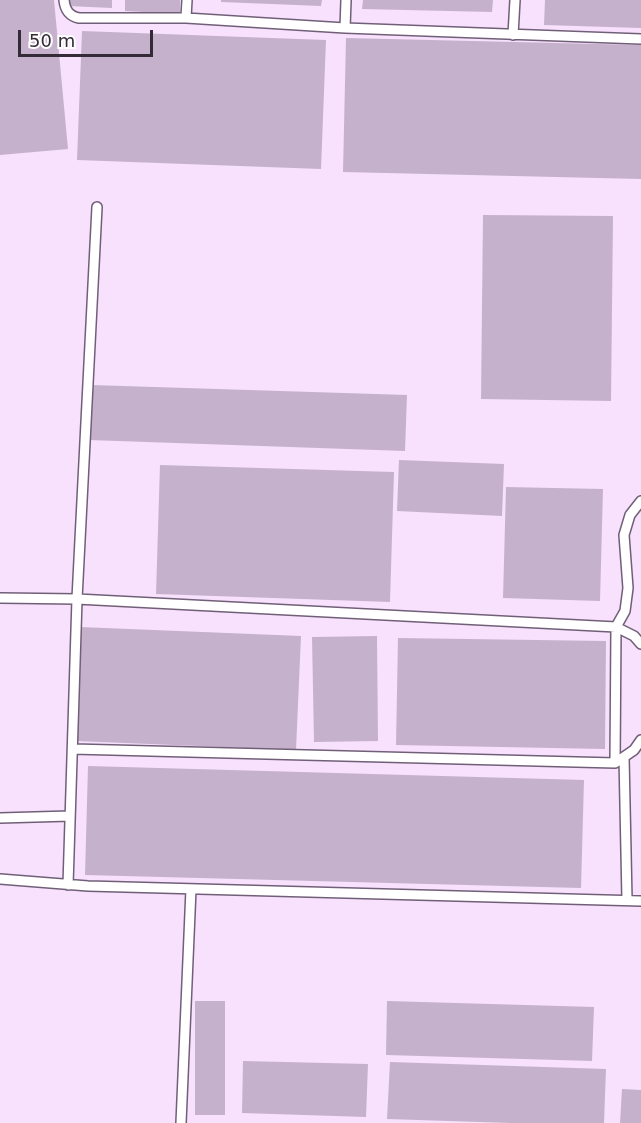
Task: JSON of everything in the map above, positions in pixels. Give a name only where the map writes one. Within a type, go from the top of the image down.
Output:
[{"type":"lane","points":[[64,0],[67,12],[73,17],[186,18],[345,28],[641,39]]},
{"type":"lane","points":[[186,18],[187,0]]},
{"type":"lane","points":[[345,28],[346,0]]},
{"type":"lane","points":[[513,34],[515,0]]},
{"type":"lane","points":[[68,885],[77,599],[97,207]]},
{"type":"lane","points":[[615,763],[616,627],[625,611],[628,588],[624,535],[630,515],[641,501]]},
{"type":"lane","points":[[0,598],[77,599],[616,627],[634,636],[641,644]]},
{"type":"lane","points":[[73,749],[615,763],[634,750],[641,740]]},
{"type":"lane","points":[[624,757],[627,900]]},
{"type":"lane","points":[[0,818],[70,816]]},
{"type":"lane","points":[[0,879],[68,885],[641,901]]},
{"type":"lane","points":[[181,1123],[190,889]]},
{"type":"shaded area","points":[[0,0],[641,0],[641,1123],[0,1123]]},
{"type":"building","points":[[0,0],[54,0],[68,149],[0,155]]},
{"type":"building","points":[[68,0],[112,0],[112,8],[68,6]]},
{"type":"building","points":[[125,0],[180,0],[180,14],[125,11]]},
{"type":"building","points":[[221,0],[322,0],[321,6],[221,2]]},
{"type":"building","points":[[363,0],[493,0],[492,12],[362,9]]},
{"type":"building","points":[[545,0],[641,0],[641,28],[544,25]]},
{"type":"building","points":[[82,31],[326,40],[321,169],[77,160]]},
{"type":"building","points":[[346,38],[641,45],[641,179],[343,172]]},
{"type":"building","points":[[483,215],[613,216],[611,401],[481,399]]},
{"type":"building","points":[[91,385],[407,395],[405,451],[89,440]]},
{"type":"building","points":[[399,460],[504,464],[502,516],[397,511]]},
{"type":"building","points":[[160,465],[394,472],[390,602],[156,594]]},
{"type":"building","points":[[506,487],[603,489],[600,601],[503,598]]},
{"type":"building","points":[[80,627],[301,636],[296,750],[76,741]]},
{"type":"building","points":[[377,636],[378,741],[314,742],[312,637]]},
{"type":"building","points":[[398,638],[606,641],[605,749],[396,745]]},
{"type":"building","points":[[88,766],[584,780],[581,888],[85,875]]},
{"type":"building","points":[[195,1001],[225,1001],[225,1115],[195,1115]]},
{"type":"building","points":[[387,1001],[594,1007],[592,1061],[386,1055]]},
{"type":"building","points":[[243,1061],[368,1064],[366,1117],[242,1113]]},
{"type":"building","points":[[390,1062],[606,1069],[604,1123],[387,1119]]},
{"type":"building","points":[[622,1089],[641,1090],[641,1123],[620,1123]]}]
